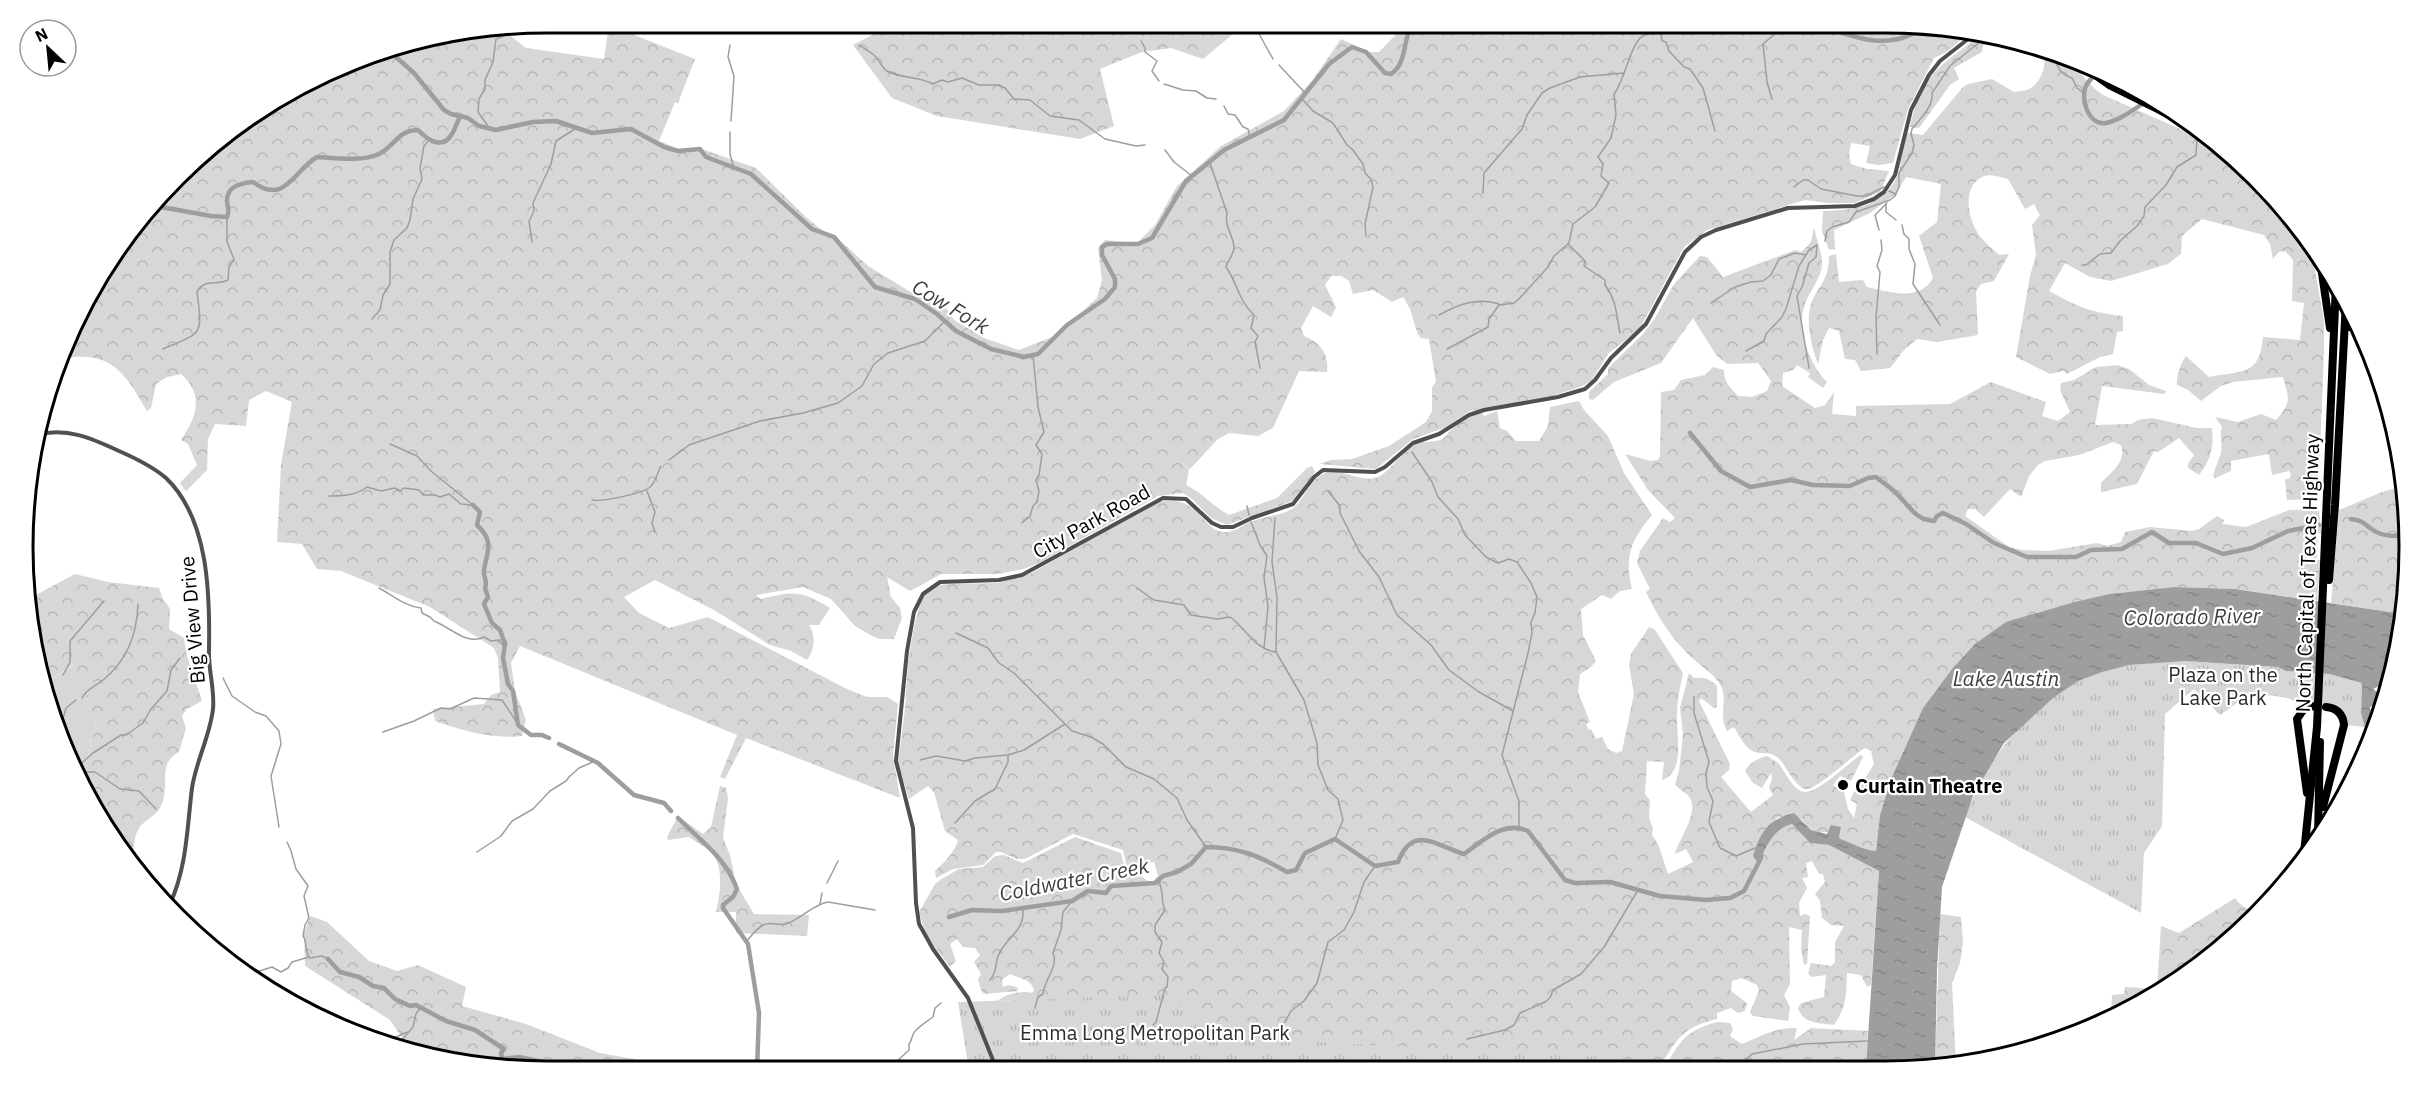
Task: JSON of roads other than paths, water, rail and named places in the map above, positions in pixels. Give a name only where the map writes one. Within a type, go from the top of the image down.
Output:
[{"type":"highway","points":[[2324,281],[2332,350]]},
{"type":"highway","name":"North Capital of Texas Highway","points":[[2319,822],[2319,727],[2335,299]]},
{"type":"highway","name":"North Capital of Texas Highway","points":[[2326,586],[2346,319]]},
{"type":"highway","points":[[2345,346],[2349,327]]},
{"type":"highway","points":[[2307,810],[2307,789],[2297,719],[2304,709],[2314,706]]},
{"type":"highway","points":[[2321,819],[2344,725],[2343,717],[2336,709],[2326,707]]},
{"type":"highway","name":"North Capital of Texas Highway","points":[[2304,844],[2319,727]]},
{"type":"street","name":"City Park Road","points":[[993,1061],[968,999],[927,940],[917,914],[913,828],[896,761],[907,651],[914,612],[923,594],[940,582],[999,580],[1022,575],[1163,498],[1186,499],[1216,526],[1233,527],[1293,504],[1314,477],[1323,470],[1376,472],[1413,443],[1439,434],[1469,415],[1484,410],[1558,397],[1584,388],[1595,380],[1611,358],[1642,328],[1685,252],[1701,237],[1716,230],[1788,208],[1855,206],[1874,200],[1884,192],[1895,175],[1911,110],[1929,75],[1940,61],[1967,40]]},
{"type":"street","name":"Big View Drive","points":[[46,433],[58,431],[83,435],[152,467],[167,480],[181,498],[198,533],[210,613],[209,652],[213,708],[192,786],[185,860],[173,898]]},
{"type":"water","name":"Lake Austin","points":[[2174,587],[2235,589],[2395,613],[2381,680],[2379,686],[2373,689],[2378,692],[2374,705],[2370,707],[2371,715],[2365,729],[2361,713],[2362,683],[2329,674],[2286,671],[2278,667],[2185,661],[2129,665],[2078,681],[2053,698],[2004,743],[1973,796],[1942,887],[1935,1059],[1866,1061],[1879,871],[1829,845],[1810,843],[1792,824],[1775,834],[1758,863],[1753,856],[1762,833],[1778,819],[1794,813],[1811,830],[1827,834],[1831,825],[1841,827],[1839,838],[1876,851],[1880,815],[1891,779],[1923,708],[1952,669],[1975,644],[2006,622],[2109,594]]},
{"type":"waterway","points":[[1259,33],[1273,59]]},
{"type":"waterway","name":"Cow Fork","points":[[396,56],[414,73],[444,110],[468,118],[479,126],[496,130],[533,122],[556,121],[592,133],[631,129],[664,147],[678,151],[700,149],[706,157],[751,174],[812,229],[834,237],[875,287],[915,299],[956,331],[991,349],[1024,357],[1038,354],[1067,325],[1105,299],[1115,287],[1115,279],[1102,255],[1102,247],[1107,244],[1138,244],[1152,238],[1186,181],[1224,150],[1284,120],[1329,64],[1352,47],[1366,52],[1385,73],[1391,74],[1403,57],[1408,33]]},
{"type":"waterway","points":[[1447,349],[1488,327],[1489,319],[1499,305],[1514,303],[1519,299],[1548,267],[1554,256],[1569,243],[1573,224],[1595,207],[1609,183],[1601,176],[1603,164],[1598,157],[1611,138],[1616,115],[1614,94],[1640,38],[1656,33]]},
{"type":"waterway","points":[[1772,99],[1767,82],[1763,44],[1776,33]]},
{"type":"waterway","points":[[1843,33],[1859,38],[1886,41],[1912,34]]},
{"type":"waterway","points":[[1661,34],[1662,41],[1666,42],[1669,51],[1684,67],[1690,69],[1703,88],[1715,131]]},
{"type":"waterway","points":[[490,129],[478,112],[479,99],[485,89],[485,80],[493,62],[496,39],[506,35]]},
{"type":"waterway","points":[[1141,41],[1145,52],[1157,61],[1152,71],[1159,81]]},
{"type":"waterway","points":[[1825,241],[1827,231],[1832,227],[1849,222],[1856,212],[1890,200],[1895,196],[1899,187],[1899,173],[1912,153],[1914,145],[1912,129],[1929,107],[1932,93],[1950,66],[1980,42]]},
{"type":"waterway","points":[[730,45],[728,57],[734,76],[731,121]]},
{"type":"waterway","points":[[859,45],[877,58],[885,70],[893,74],[933,84],[942,80],[948,82],[962,78],[979,85],[999,85],[1005,88],[1014,99],[1030,100],[1050,116],[1079,120],[1105,139],[1136,146],[1145,145]]},
{"type":"waterway","points":[[2056,62],[2060,71],[2072,78],[2077,88],[2085,94]]},
{"type":"waterway","points":[[1279,65],[1306,94]]},
{"type":"waterway","points":[[1483,193],[1484,173],[1522,129],[1527,115],[1542,93],[1580,77],[1624,73]]},
{"type":"waterway","points":[[2093,77],[2088,82],[2084,96],[2087,110],[2094,120],[2100,123],[2112,121],[2144,103]]},
{"type":"waterway","points":[[1164,84],[1183,90],[1196,91],[1207,98],[1216,99]]},
{"type":"waterway","points":[[1302,99],[1313,111],[1333,123],[1363,164],[1365,173],[1371,179],[1373,187],[1365,224],[1366,236]]},
{"type":"waterway","points":[[1224,106],[1228,114],[1235,115],[1243,127],[1248,129],[1250,138]]},
{"type":"waterway","points":[[162,207],[227,217],[229,211],[227,197],[235,186],[253,182],[273,190],[281,188],[317,157],[348,159],[372,156],[384,151],[401,135],[411,131],[418,130],[435,142],[444,142],[452,134],[461,116]]},
{"type":"waterway","points":[[532,242],[529,221],[534,211],[533,203],[551,164],[556,141],[578,127]]},
{"type":"waterway","points":[[730,132],[730,154],[734,168]]},
{"type":"waterway","points":[[2082,265],[2086,265],[2100,254],[2111,253],[2120,241],[2137,226],[2144,216],[2145,207],[2166,185],[2177,167],[2196,155],[2197,138]]},
{"type":"waterway","points":[[372,319],[380,310],[383,295],[390,284],[390,252],[394,240],[407,228],[410,220],[413,199],[422,179],[420,168],[424,146],[429,140]]},
{"type":"waterway","points":[[1165,150],[1174,162],[1192,176]]},
{"type":"waterway","points":[[1209,160],[1227,213],[1227,223],[1234,244],[1233,253],[1226,267],[1241,298],[1254,315],[1251,328],[1258,336],[1255,342],[1260,368]]},
{"type":"waterway","points":[[1794,187],[1803,180],[1808,180],[1821,189],[1857,196],[1866,196],[1884,187]]},
{"type":"waterway","points":[[1889,191],[1896,194]]},
{"type":"waterway","points":[[1879,230],[1875,215],[1887,203]]},
{"type":"waterway","points":[[1886,204],[1886,212],[1896,220]]},
{"type":"waterway","points":[[163,349],[186,339],[197,331],[200,318],[197,292],[200,288],[203,285],[228,280],[229,267],[234,259],[227,242],[227,217]]},
{"type":"waterway","points":[[1902,225],[1904,234],[1909,239],[1909,249],[1915,264],[1913,284],[1940,325]]},
{"type":"waterway","points":[[1877,354],[1876,317],[1880,272],[1877,266],[1882,250],[1881,240]]},
{"type":"waterway","points":[[1568,244],[1585,261],[1584,266],[1605,280],[1605,285],[1614,302],[1620,333]]},
{"type":"waterway","points":[[1746,351],[1764,341],[1766,334],[1782,317],[1799,266],[1809,250],[1817,245]]},
{"type":"waterway","points":[[1809,368],[1797,296],[1809,263],[1816,257],[1817,245]]},
{"type":"waterway","points":[[1711,303],[1735,287],[1763,281],[1771,275],[1779,259],[1795,253],[1806,255]]},
{"type":"waterway","points":[[1439,315],[1469,303],[1484,301],[1499,304]]},
{"type":"waterway","points":[[669,460],[689,445],[760,421],[803,413],[838,403],[862,386],[874,364],[888,353],[925,341],[945,321]]},
{"type":"waterway","points":[[1022,523],[1030,516],[1037,502],[1039,491],[1036,480],[1042,454],[1036,445],[1044,432],[1038,407],[1033,355]]},
{"type":"waterway","points":[[1690,433],[1721,471],[1750,487],[1791,480],[1813,485],[1850,486],[1876,477],[1922,518],[1934,521],[1943,513],[1966,524],[1994,543],[2027,557],[2076,557],[2091,550],[2122,549],[2152,532],[2169,543],[2196,543],[2223,554],[2252,548],[2288,531],[2319,525]]},
{"type":"waterway","points":[[390,444],[417,456],[432,472],[473,505]]},
{"type":"waterway","points":[[1412,452],[1432,482],[1438,497],[1458,519],[1465,535],[1486,557],[1498,563],[1509,559],[1517,562],[1537,597],[1531,622],[1532,633],[1528,653],[1502,755],[1519,801],[1519,827]]},
{"type":"waterway","points":[[592,500],[621,497],[646,490],[654,483],[661,466]]},
{"type":"waterway","points":[[329,496],[359,492],[367,487],[381,491],[395,488],[400,491],[404,488],[419,490],[423,495],[440,497],[449,494],[461,504],[473,505]]},
{"type":"waterway","points":[[647,491],[655,512],[652,523],[655,532]]},
{"type":"waterway","points":[[1328,491],[1340,506],[1340,513],[1359,551],[1379,577],[1397,615],[1431,645],[1449,670],[1479,692],[1513,711]]},
{"type":"waterway","points":[[473,505],[480,512],[477,525],[488,542],[484,572],[488,597],[484,604],[492,623],[500,630],[505,644],[503,658],[508,684],[513,691],[518,725],[531,735],[542,735],[549,738]]},
{"type":"waterway","points":[[1247,506],[1249,515]]},
{"type":"waterway","points":[[1275,518],[1272,562],[1277,597],[1276,652]]},
{"type":"waterway","points":[[2351,519],[2360,521],[2381,534],[2399,536]]},
{"type":"waterway","points":[[1251,522],[1267,556],[1264,578],[1268,606],[1264,648]]},
{"type":"waterway","points":[[379,588],[404,603],[421,608],[422,613],[459,635],[471,639],[484,637],[491,641],[499,640],[504,647]]},
{"type":"waterway","points":[[1137,588],[1154,600],[1184,605],[1191,615],[1217,619],[1230,617],[1256,643],[1276,652],[1304,700],[1317,743],[1318,765],[1328,790],[1338,799],[1343,820],[1335,839]]},
{"type":"waterway","points":[[63,675],[70,662],[70,641],[104,601]]},
{"type":"waterway","points":[[82,698],[111,673],[124,656],[133,636],[138,604]]},
{"type":"waterway","points":[[956,633],[988,648],[999,663],[1014,673],[1072,731],[1091,737],[1103,744],[1126,767],[1154,779],[1177,798],[1187,820],[1206,847]]},
{"type":"waterway","points":[[81,764],[93,753],[143,723],[151,709],[167,691],[171,670],[180,658]]},
{"type":"waterway","points":[[223,678],[232,696],[255,712],[266,716],[279,731],[281,744],[271,776],[279,827]]},
{"type":"waterway","points":[[1694,697],[1694,713],[1709,762],[1706,773],[1707,787],[1713,801],[1709,822],[1720,848],[1736,856],[1755,848]]},
{"type":"waterway","points":[[383,732],[441,708],[450,709],[474,698],[502,700],[518,724]]},
{"type":"waterway","points":[[63,719],[66,708],[76,700]]},
{"type":"waterway","points":[[955,823],[975,801],[995,789],[1008,762],[1008,755],[1024,750],[1065,724]]},
{"type":"waterway","points":[[559,744],[598,763],[634,795],[664,803],[671,811]]},
{"type":"waterway","points":[[920,760],[936,756],[965,761],[1007,755]]},
{"type":"waterway","points":[[477,852],[501,836],[512,821],[533,809],[550,791],[566,781],[579,768],[595,761]]},
{"type":"waterway","points":[[85,772],[95,772],[120,789],[139,791],[156,809]]},
{"type":"waterway","points":[[678,818],[719,859],[737,889],[723,908],[748,944],[759,1013],[757,1061]]},
{"type":"waterway","name":"Coldwater Creek","points":[[949,917],[972,910],[1002,911],[1072,901],[1088,891],[1106,893],[1111,886],[1155,883],[1163,876],[1177,872],[1191,864],[1206,847],[1248,854],[1287,872],[1296,870],[1305,853],[1335,839],[1375,866],[1398,862],[1410,843],[1418,840],[1425,840],[1464,854],[1494,833],[1519,828],[1528,831],[1565,880],[1575,883],[1610,882],[1660,896],[1706,900],[1730,898],[1744,891],[1761,858],[1761,851]]},
{"type":"waterway","points":[[287,842],[296,869],[308,886],[304,896],[309,918],[303,936],[307,953],[310,958],[322,956],[328,959]]},
{"type":"waterway","points":[[827,883],[838,861]]},
{"type":"waterway","points":[[1281,1038],[1283,1025],[1291,1011],[1304,1001],[1317,983],[1328,942],[1344,930],[1354,912],[1364,882],[1375,866]]},
{"type":"waterway","points":[[1153,1025],[1167,987],[1168,977],[1162,969],[1164,962],[1159,953],[1162,942],[1155,932],[1155,925],[1165,910],[1158,880]]},
{"type":"waterway","points":[[1467,1039],[1505,1030],[1514,1025],[1520,1013],[1545,1002],[1550,998],[1553,990],[1581,974],[1604,947],[1638,890]]},
{"type":"waterway","points":[[820,904],[822,893]]},
{"type":"waterway","points":[[1035,1008],[1053,968],[1053,953],[1061,930],[1063,912],[1072,901]]},
{"type":"waterway","points":[[746,942],[763,925],[786,924],[828,902],[875,910]]},
{"type":"waterway","points":[[990,980],[1001,949],[1021,923],[1023,908]]},
{"type":"waterway","points":[[258,972],[272,967],[281,972],[292,962],[309,957]]},
{"type":"waterway","points":[[328,959],[340,972],[359,977],[373,986],[384,988],[395,999],[410,1006],[416,1005],[446,1021],[475,1030],[504,1049],[501,1053],[502,1059]]},
{"type":"waterway","points":[[897,1061],[909,1050],[914,1032],[933,1017],[935,1008],[941,1003]]},
{"type":"waterway","points":[[402,1040],[413,1027],[420,1008]]},
{"type":"waterway","points":[[395,1038],[407,1032]]},
{"type":"waterway","points":[[1745,1061],[1752,1054],[1803,1044],[1868,1041]]},
{"type":"waterway","points":[[502,1059],[519,1057],[537,1061]]},
{"type":"place","name":"Curtain Theatre","points":[[1843,785]]},
{"type":"water label","name":"Colorado River","points":[[2192,616]]},
{"type":"park label","name":"Plaza on the Lake Park","points":[[2223,686]]},
{"type":"park label","name":"Emma Long Metropolitan Park","points":[[1155,1032]]}]
